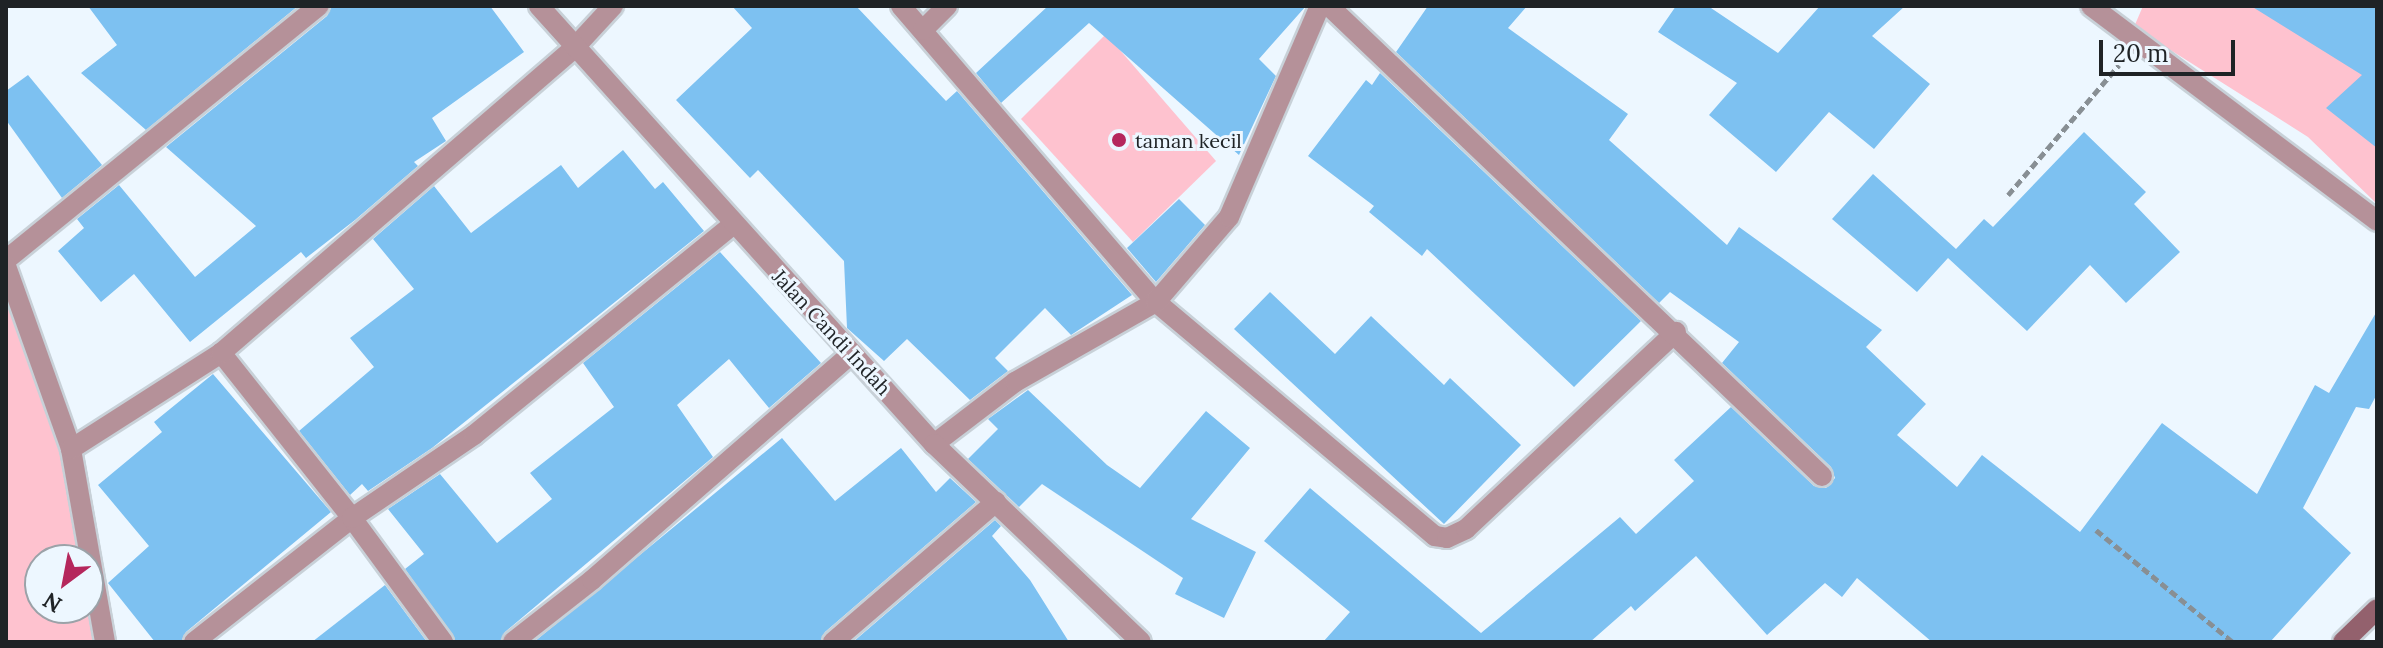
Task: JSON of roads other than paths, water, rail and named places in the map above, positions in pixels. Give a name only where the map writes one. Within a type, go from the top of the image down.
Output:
[{"type":"main road","points":[[2343,642],[2377,609]]},
{"type":"street","points":[[6,260],[319,6]]},
{"type":"street","name":"Jalan Candi Indah","points":[[539,6],[732,225],[934,444],[1141,642]]},
{"type":"street","points":[[71,449],[221,353],[575,47],[613,6]]},
{"type":"street","points":[[901,6],[1156,302],[1424,530],[1447,538],[1466,529],[1676,332]]},
{"type":"street","points":[[923,30],[947,6]]},
{"type":"street","points":[[934,444],[1015,382],[1156,302],[1229,217],[1320,6]]},
{"type":"street","points":[[1329,6],[1676,332],[1822,476]]},
{"type":"street","points":[[2091,6],[2377,221]]},
{"type":"street","points":[[194,642],[352,518],[474,435],[732,225]]},
{"type":"street","points":[[6,266],[71,449],[105,642]]},
{"type":"street","points":[[221,353],[352,518],[443,642]]},
{"type":"street","points":[[513,642],[592,580],[852,353]]},
{"type":"street","points":[[833,642],[996,502]]},
{"type":"place","name":"taman kecil","points":[[1119,140]]}]
